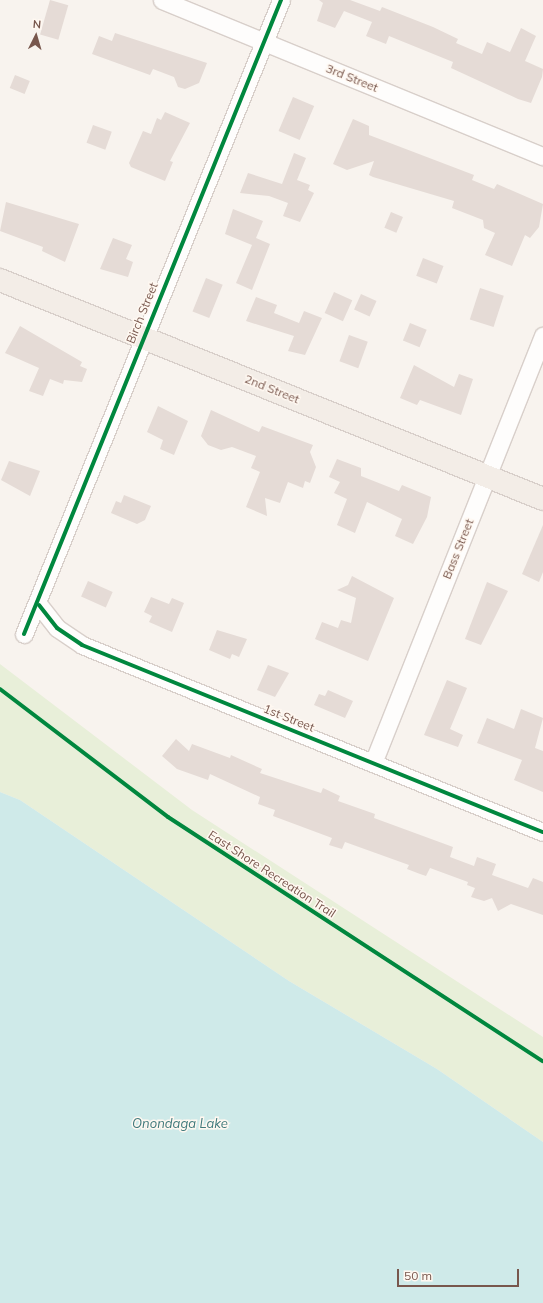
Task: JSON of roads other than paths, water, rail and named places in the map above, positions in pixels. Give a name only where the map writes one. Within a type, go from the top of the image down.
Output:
[{"type":"main road","name":"2nd Street","points":[[0,280],[143,336],[543,499]]},
{"type":"street","name":"3rd Street","points":[[162,0],[543,156]]},
{"type":"street","name":"Birch Street","points":[[24,634],[39,605],[143,336],[281,0]]},
{"type":"street","name":"Bass Street","points":[[373,763],[543,336]]},
{"type":"street","name":"1st Street","points":[[39,605],[57,628],[82,645],[543,832]]},
{"type":"water","name":"Onondaga Lake","points":[[0,792],[20,800],[289,981],[437,1069],[543,1142],[543,1303],[0,1303]]}]
